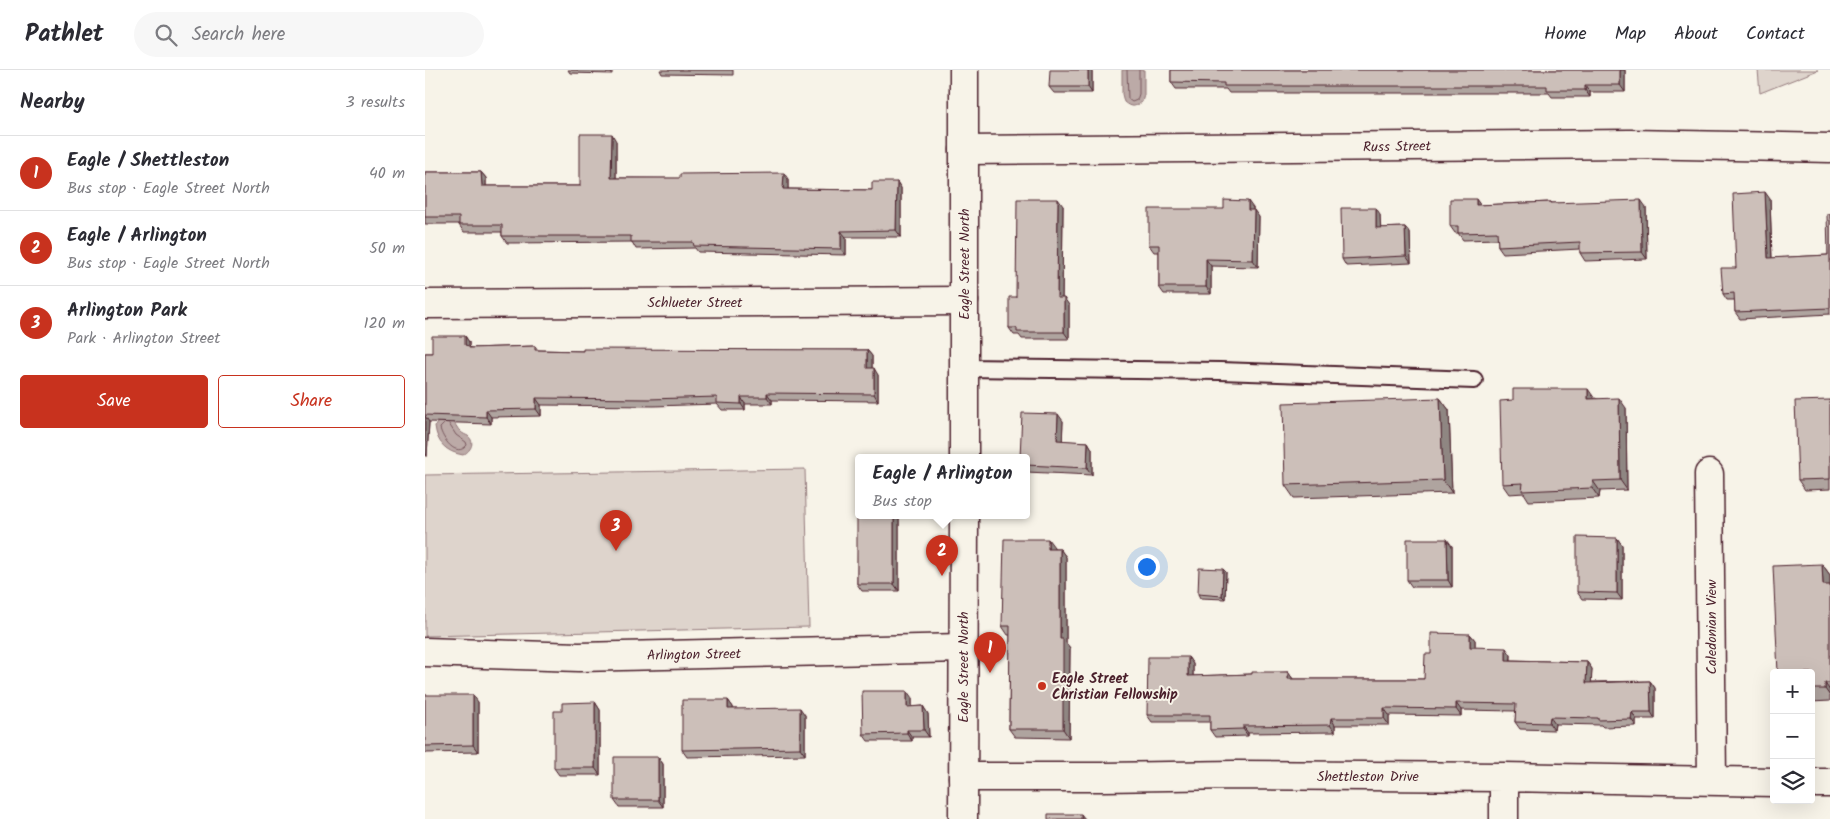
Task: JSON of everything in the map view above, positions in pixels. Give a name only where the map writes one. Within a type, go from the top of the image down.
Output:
[{"type":"street","name":"Eagle Street North","points":[[964,70],[964,454]]},
{"type":"street","name":"Russ Street","points":[[964,150],[1630,144],[1830,148]]},
{"type":"street","name":"Schlueter Street","points":[[425,304],[965,301]]},
{"type":"street","name":"Caledonian View","points":[[1709,474],[1712,781]]},
{"type":"street","name":"Eagle Street North","points":[[963,819],[964,519]]},
{"type":"street","name":"Arlington Street","points":[[425,652],[579,657],[963,648]]},
{"type":"street","name":"Shettleston Drive","points":[[963,777],[1234,775],[1770,782]]},
{"type":"street","points":[[1504,777],[1504,819]]},
{"type":"street","points":[[1815,782],[1830,783]]},
{"type":"lane","points":[[964,368],[1220,371],[1474,380]]},
{"type":"shaded area","points":[[1758,70],[1818,70],[1760,93]]},
{"type":"shaded area","points":[[805,469],[809,627],[425,636],[425,475]]},
{"type":"water","points":[[1122,70],[1144,70],[1144,95],[1142,102],[1137,105],[1131,106],[1124,102]]},
{"type":"water","points":[[452,419],[460,431],[472,441],[470,449],[463,455],[452,452],[443,446],[436,432],[435,426],[439,420]]},
{"type":"building","points":[[1050,70],[1088,70],[1088,87],[1049,87]]},
{"type":"building","points":[[1171,70],[1620,70],[1620,85],[1585,85],[1585,90],[1547,90],[1547,86],[1224,86],[1224,83],[1171,82]]},
{"type":"building","points":[[580,134],[612,134],[611,178],[680,178],[680,174],[784,173],[783,189],[872,190],[872,182],[897,182],[896,230],[841,231],[841,249],[694,246],[693,242],[631,242],[631,236],[502,236],[502,225],[459,225],[459,217],[425,217],[425,172],[481,172],[482,186],[580,186]]},
{"type":"building","points":[[1765,192],[1768,258],[1828,255],[1827,214],[1830,214],[1830,308],[1735,312],[1734,293],[1723,294],[1721,268],[1736,268],[1733,194]]},
{"type":"building","points":[[1017,199],[1058,199],[1057,298],[1064,298],[1064,332],[1017,332],[1017,328],[1009,328],[1009,297],[1016,297]]},
{"type":"building","points":[[1450,199],[1476,199],[1476,205],[1641,200],[1642,252],[1580,253],[1580,242],[1498,246],[1497,232],[1458,233],[1458,226],[1450,226]]},
{"type":"building","points":[[1224,200],[1248,201],[1248,210],[1254,210],[1253,260],[1206,259],[1206,287],[1159,287],[1159,245],[1149,245],[1149,209],[1224,209]]},
{"type":"building","points":[[1341,208],[1376,208],[1376,228],[1405,227],[1406,256],[1342,259]]},
{"type":"building","points":[[432,336],[465,336],[465,345],[469,346],[469,348],[535,346],[535,350],[583,351],[583,349],[867,350],[867,368],[874,368],[874,394],[767,393],[767,397],[741,397],[741,404],[717,403],[717,397],[649,399],[536,398],[536,409],[486,410],[486,417],[425,415],[425,353],[432,353]]},
{"type":"building","points":[[1513,389],[1588,389],[1588,399],[1619,398],[1620,480],[1593,481],[1592,488],[1522,491],[1523,483],[1502,484],[1500,401],[1513,400]]},
{"type":"building","points":[[1440,398],[1443,480],[1285,485],[1283,403]]},
{"type":"building","points":[[1830,400],[1830,479],[1798,480],[1795,401]]},
{"type":"building","points":[[1022,413],[1058,414],[1057,440],[1088,442],[1087,468],[1030,465],[1030,454],[1020,454]]},
{"type":"building","points":[[857,519],[894,519],[894,584],[857,584]]},
{"type":"building","points":[[1577,537],[1617,538],[1617,593],[1577,592]]},
{"type":"building","points":[[1004,539],[1048,539],[1048,549],[1060,549],[1063,729],[1009,729],[1010,626],[1002,626]]},
{"type":"building","points":[[1407,539],[1447,539],[1448,580],[1407,580]]},
{"type":"building","points":[[1822,564],[1823,585],[1830,585],[1830,683],[1825,683],[1825,689],[1815,689],[1815,669],[1778,669],[1773,566]]},
{"type":"building","points":[[1199,568],[1223,569],[1222,596],[1198,594]]},
{"type":"building","points":[[1431,633],[1470,634],[1470,647],[1506,648],[1506,660],[1587,662],[1586,683],[1650,681],[1651,712],[1632,712],[1631,719],[1598,720],[1598,718],[1550,717],[1549,723],[1515,722],[1516,704],[1456,703],[1456,709],[1384,708],[1384,718],[1331,718],[1330,725],[1243,726],[1243,729],[1210,730],[1210,715],[1147,715],[1148,657],[1188,657],[1188,676],[1288,672],[1288,679],[1424,679],[1425,654],[1431,654]]},
{"type":"building","points":[[862,691],[907,691],[907,707],[923,706],[924,730],[907,730],[907,733],[863,734]]},
{"type":"building","points":[[425,695],[473,695],[473,745],[425,746]]},
{"type":"building","points":[[682,700],[728,700],[728,709],[800,708],[800,748],[682,750]]},
{"type":"building","points":[[595,702],[595,768],[554,768],[554,711],[562,711],[562,703]]},
{"type":"building","points":[[614,757],[658,757],[658,800],[614,800]]},
{"type":"building","points":[[1048,814],[1081,814],[1081,819],[1048,819]]},
{"type":"place","name":"Arlington Park","points":[[616,551]]},
{"type":"place","name":"Eagle / Arlington","points":[[942,576]]},
{"type":"place","name":"Eagle / Shettleston","points":[[990,673]]},
{"type":"place","name":"Eagle Street Christian Fellowship","points":[[1042,686]]}]
